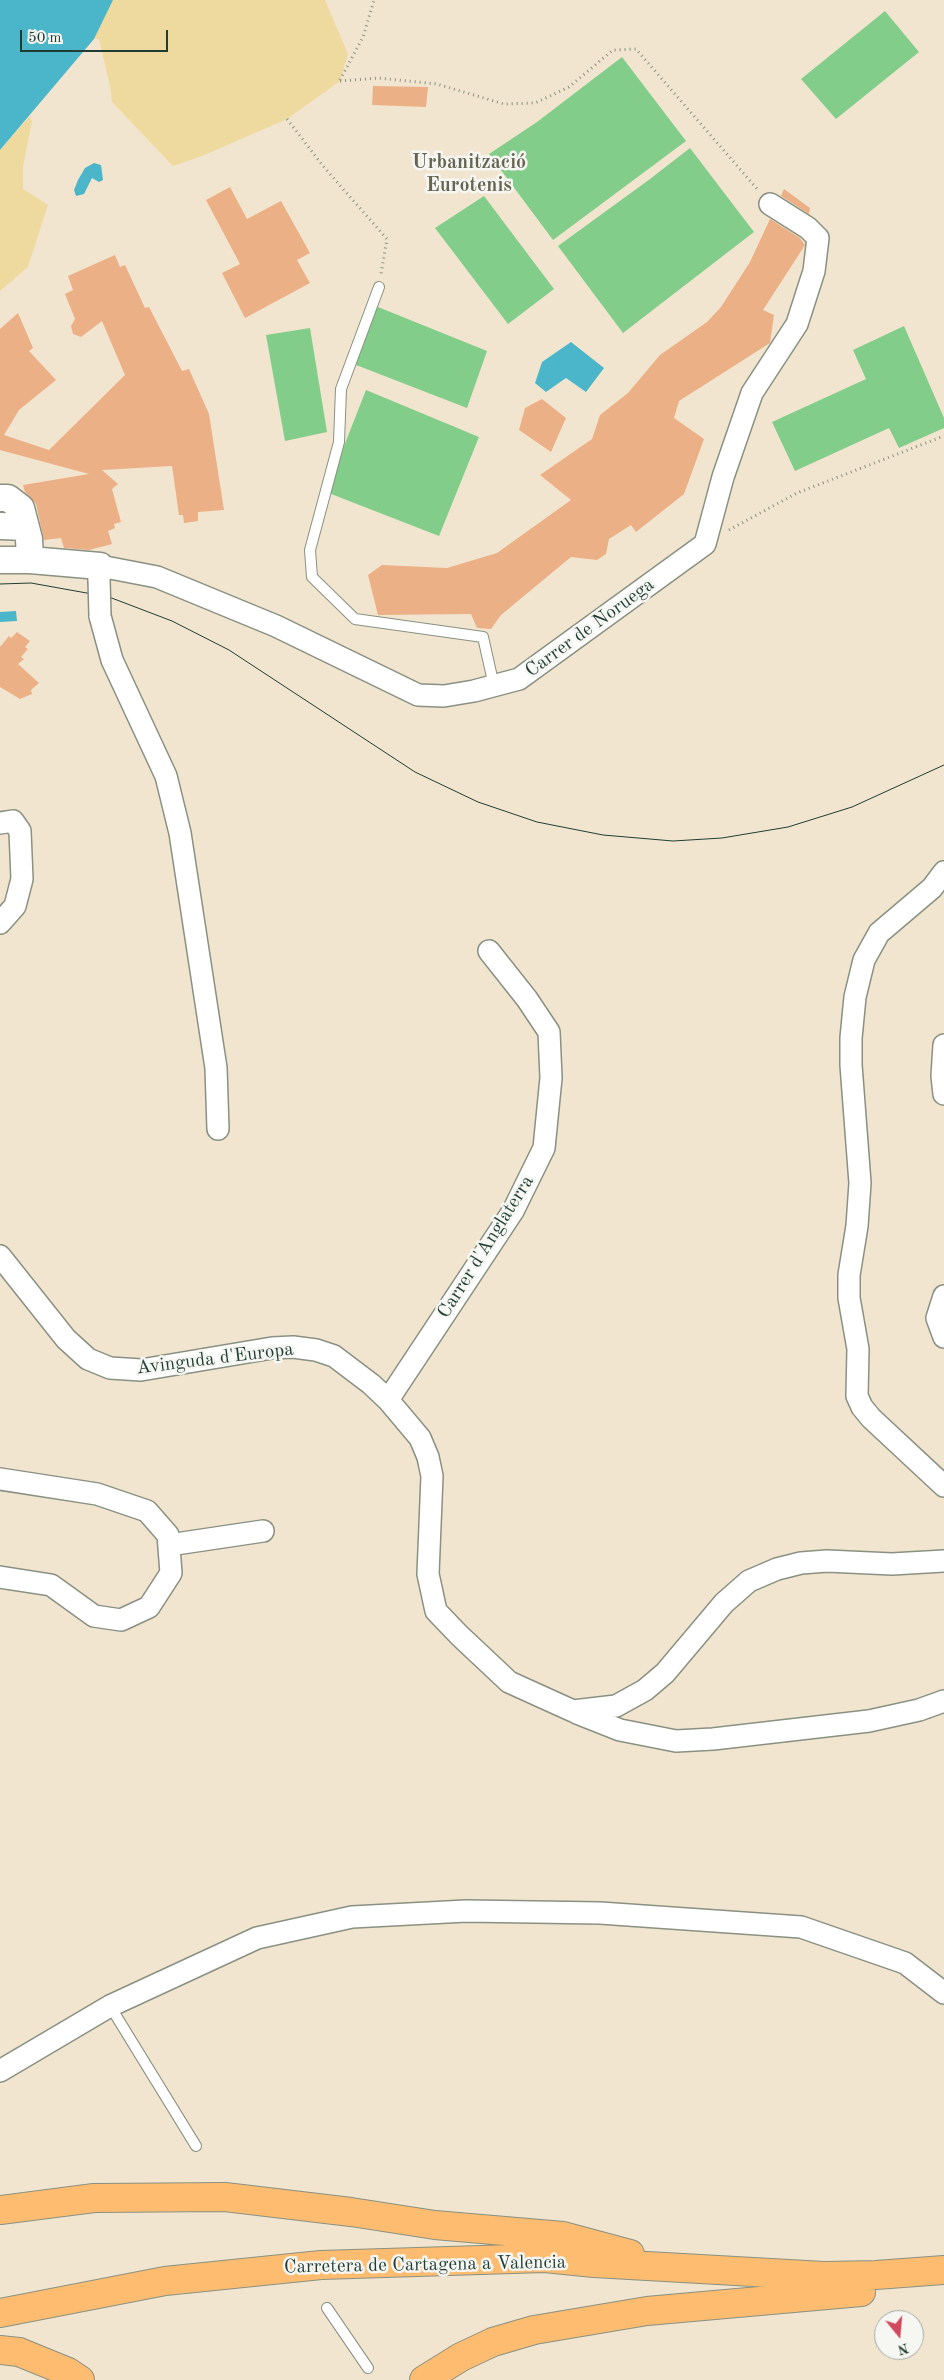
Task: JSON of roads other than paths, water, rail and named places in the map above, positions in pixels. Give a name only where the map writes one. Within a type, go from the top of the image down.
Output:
[{"type":"highway","points":[[0,2210],[94,2198],[225,2197],[332,2209],[435,2225],[563,2236],[623,2251],[659,2266]]},
{"type":"highway","name":"Carretera de Cartagena a Valencia","points":[[0,2313],[165,2281],[321,2265],[545,2258],[594,2263],[824,2276],[876,2276],[944,2270]]},
{"type":"highway","points":[[424,2380],[461,2357],[493,2342],[534,2330],[647,2311],[813,2297],[944,2282]]},
{"type":"highway","points":[[0,2350],[19,2352],[68,2372],[80,2380]]},
{"type":"street","name":"Carrer de Noruega","points":[[0,560],[30,560],[100,573],[166,581],[276,626],[418,695],[444,696],[519,679],[705,544],[723,477],[752,393],[797,324],[814,271],[818,238],[808,228],[770,204]]},
{"type":"street","points":[[0,498],[8,498],[21,508],[26,527],[30,560]]},
{"type":"street","points":[[0,526],[26,527]]},
{"type":"street","points":[[100,573],[100,616],[112,660],[166,776],[180,833],[216,1068],[218,1129]]},
{"type":"street","points":[[0,823],[3,821],[13,821],[20,831],[22,879],[15,906],[0,923]]},
{"type":"street","points":[[944,872],[932,888],[879,933],[870,947],[855,997],[851,1038],[851,1065],[860,1183],[857,1226],[849,1275],[849,1290],[858,1349],[857,1396],[862,1407],[871,1418],[944,1486]]},
{"type":"street","name":"Carrer d'Anglaterra","points":[[388,1400],[513,1211],[544,1148],[551,1078],[549,1032],[527,999],[489,951]]},
{"type":"street","points":[[944,1045],[942,1076],[944,1094]]},
{"type":"street","name":"Avinguda d'Europa","points":[[0,1256],[66,1339],[88,1359],[110,1368],[141,1370],[272,1348],[293,1347],[316,1350],[334,1356],[388,1400],[420,1438],[428,1457],[432,1476],[428,1574],[436,1611],[459,1636],[509,1682],[620,1730],[676,1741],[713,1739],[869,1721],[919,1710],[944,1701]]},
{"type":"street","points":[[944,1296],[937,1318],[944,1337]]},
{"type":"street","points":[[0,1479],[97,1494],[147,1511],[168,1535],[171,1573],[149,1608],[121,1620],[94,1616],[51,1585],[0,1577]]},
{"type":"street","points":[[169,1545],[263,1531]]},
{"type":"street","points":[[573,1711],[616,1706],[645,1690],[664,1673],[724,1603],[749,1581],[777,1569],[802,1563],[827,1561],[892,1564],[944,1560]]},
{"type":"street","points":[[0,2071],[110,2006],[257,1938],[352,1917],[466,1911],[600,1914],[801,1927],[905,1963],[944,1993]]},
{"type":"lane","points":[[379,287],[341,389],[339,442],[310,550],[312,577],[355,619],[483,637],[494,686]]},
{"type":"lane","points":[[110,2006],[196,2146]]},
{"type":"lane","points":[[327,2308],[368,2368]]},
{"type":"water","points":[[0,0],[113,0],[94,39],[0,150]]},
{"type":"water","points":[[94,163],[101,165],[103,180],[99,182],[92,178],[84,194],[76,196],[74,190],[78,180],[85,168]]},
{"type":"water","points":[[571,342],[604,368],[586,392],[566,378],[546,392],[535,383],[542,362]]},
{"type":"water","points":[[16,611],[17,621],[0,622],[0,612]]},
{"type":"tram line","points":[[0,584],[31,583],[109,597],[172,621],[229,650],[415,772],[478,802],[537,822],[603,835],[673,841],[722,838],[788,827],[852,807],[944,765]]},
{"type":"district","name":"Urbanització Eurotenis","points":[[469,174]]}]
